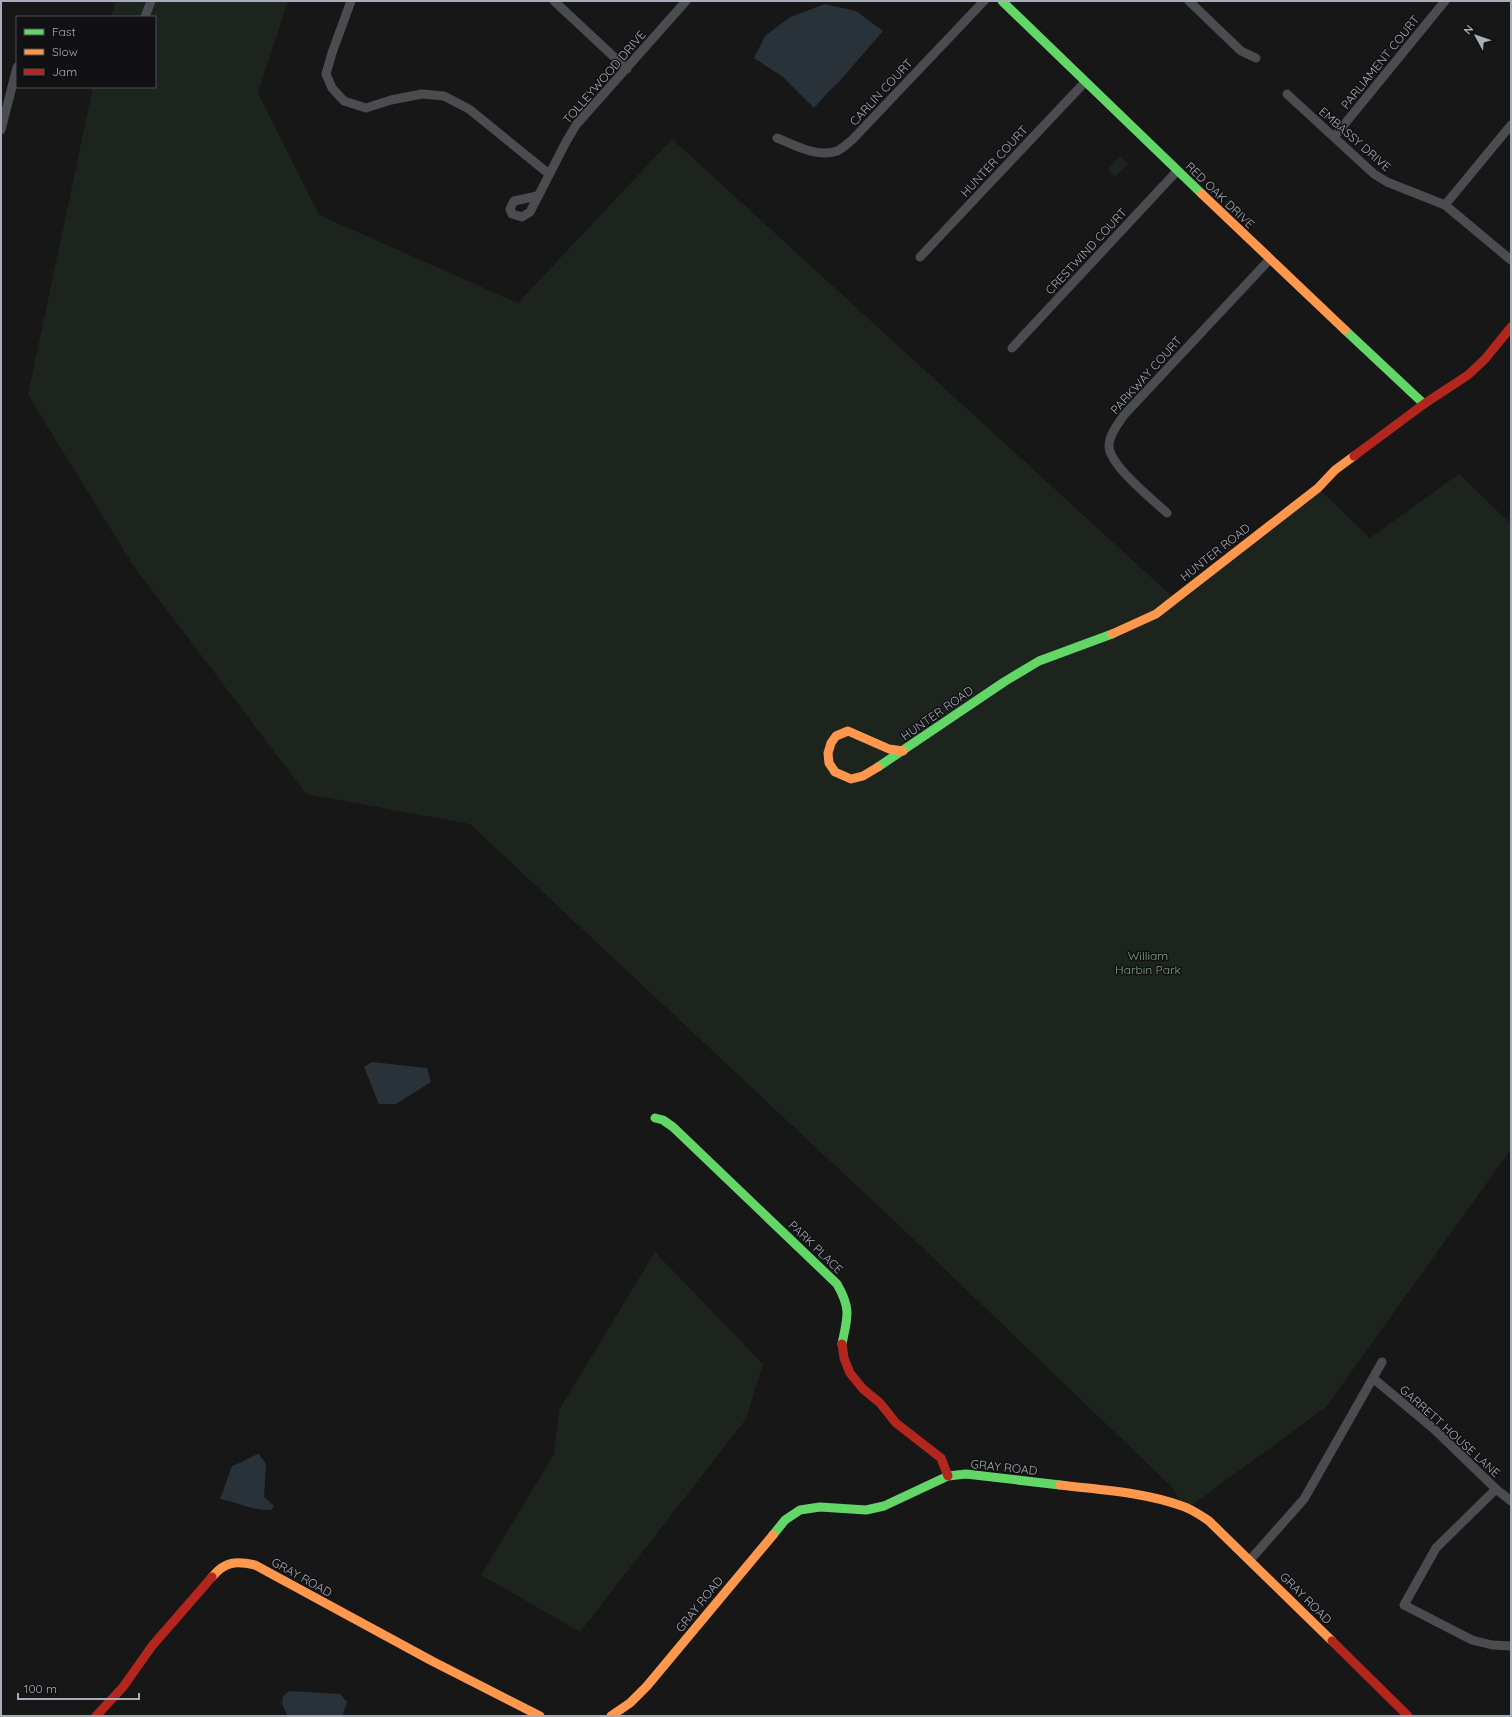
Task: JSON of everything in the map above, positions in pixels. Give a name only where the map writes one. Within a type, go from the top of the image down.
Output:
[{"type":"street","points":[[145,16],[151,1]]},
{"type":"street","points":[[351,1],[326,74],[332,88],[344,101],[366,108],[392,100],[422,94],[444,96],[469,109],[549,174]]},
{"type":"street","points":[[554,1],[627,69]]},
{"type":"street","name":"TOLLEYWOOD DRIVE","points":[[537,196],[576,125],[686,1]]},
{"type":"street","name":"CARLIN COURT","points":[[777,138],[812,152],[825,153],[838,151],[852,140],[984,1]]},
{"type":"street","name":"RED OAK DRIVE","points":[[1002,1],[1177,171],[1424,404]]},
{"type":"street","points":[[1189,1],[1241,51],[1256,58]]},
{"type":"street","name":"PARLIAMENT COURT","points":[[1334,137],[1445,1]]},
{"type":"street","points":[[1,130],[16,71]]},
{"type":"street","name":"HUNTER COURT","points":[[920,257],[1085,82]]},
{"type":"street","name":"EMBASSY DRIVE","points":[[1287,94],[1374,174],[1387,182],[1445,205],[1511,260]]},
{"type":"street","points":[[1445,205],[1511,124]]},
{"type":"street","name":"CRESTWIND COURT","points":[[1012,348],[1177,171]]},
{"type":"street","name":"PARKWAY COURT","points":[[1167,513],[1113,460],[1109,446],[1113,433],[1124,415],[1270,259]]},
{"type":"street","name":"HUNTER ROAD","points":[[903,751],[889,749],[848,731],[836,736],[831,743],[828,753],[830,764],[835,772],[851,779],[863,776],[903,751],[1004,682],[1039,661],[1122,630],[1156,614],[1318,488],[1335,470],[1424,404],[1468,375],[1485,359],[1511,327]]},
{"type":"street","name":"PARK PLACE","points":[[655,1118],[663,1120],[673,1127],[837,1284],[843,1294],[847,1306],[848,1318],[842,1344],[844,1358],[850,1373],[863,1389],[880,1403],[896,1423],[941,1458],[948,1476]]},
{"type":"street","points":[[1250,1560],[1304,1498],[1374,1379],[1382,1362]]},
{"type":"street","name":"GARRETT HOUSE LANE","points":[[1374,1379],[1434,1429],[1496,1490],[1511,1501]]},
{"type":"street","name":"GRAY ROAD","points":[[611,1716],[630,1703],[647,1686],[785,1520],[800,1510],[820,1507],[866,1510],[884,1506],[948,1476],[966,1474],[1146,1496],[1175,1503],[1195,1512],[1209,1521],[1250,1560],[1408,1716]]},
{"type":"street","points":[[1496,1490],[1436,1548],[1404,1605],[1472,1640],[1492,1645],[1511,1646]]},
{"type":"street","name":"GRAY ROAD","points":[[96,1716],[123,1687],[152,1646],[214,1574],[229,1564],[239,1562],[255,1565],[466,1681],[540,1716]]},
{"type":"green space","name":"William Harbin Park","points":[[115,1],[288,1],[258,93],[319,215],[518,303],[672,139],[1175,599],[1318,488],[1370,538],[1459,474],[1511,524],[1511,1149],[1326,1407],[1188,1508],[1183,1506],[1173,1488],[904,1230],[470,824],[306,794],[133,565],[28,395],[93,88],[156,88],[156,16],[111,16]]},
{"type":"green space","points":[[1120,156],[1128,164],[1115,177],[1108,169]]},
{"type":"green space","points":[[655,1252],[763,1364],[746,1419],[580,1632],[481,1575],[554,1454],[559,1410]]},
{"type":"shaded area","points":[[825,4],[856,11],[883,31],[814,108],[783,77],[754,58],[765,36],[790,17]]},
{"type":"shaded area","points":[[372,1062],[427,1068],[431,1082],[396,1104],[379,1104],[364,1067]]},
{"type":"shaded area","points":[[259,1454],[266,1464],[264,1497],[274,1506],[271,1510],[251,1508],[220,1499],[232,1466]]},
{"type":"shaded area","points":[[289,1691],[340,1694],[347,1702],[342,1716],[288,1716],[282,1704],[283,1696]]},
{"type":"traffic: fast","points":[[1002,1],[1202,194]]},
{"type":"traffic: fast","points":[[1345,330],[1424,404]]},
{"type":"traffic: fast","points":[[878,767],[1004,682],[1039,661],[1112,634]]},
{"type":"traffic: fast","points":[[655,1118],[663,1120],[673,1127],[837,1284],[845,1301],[847,1314],[842,1344]]},
{"type":"traffic: fast","points":[[773,1535],[785,1520],[800,1510],[820,1507],[866,1510],[884,1506],[948,1476],[966,1474],[1060,1485]]},
{"type":"traffic: slow","points":[[1202,194],[1345,330]]},
{"type":"traffic: slow","points":[[1112,634],[1156,614],[1318,488],[1335,470],[1354,456]]},
{"type":"traffic: slow","points":[[878,767],[863,776],[851,779],[835,772],[829,763],[828,753],[831,743],[836,736],[848,731],[889,749],[903,751]]},
{"type":"traffic: slow","points":[[1060,1485],[1122,1492],[1167,1501],[1196,1512],[1209,1521],[1332,1641]]},
{"type":"traffic: slow","points":[[611,1716],[630,1703],[647,1686],[773,1535]]},
{"type":"traffic: slow","points":[[212,1577],[226,1565],[236,1563],[255,1565],[432,1661],[540,1716]]},
{"type":"traffic: jam","points":[[1354,456],[1424,404],[1468,375],[1485,359],[1511,327]]},
{"type":"traffic: jam","points":[[842,1344],[844,1358],[850,1373],[863,1389],[880,1403],[896,1423],[941,1458],[948,1476]]},
{"type":"traffic: jam","points":[[96,1716],[123,1687],[152,1646],[212,1577]]},
{"type":"traffic: jam","points":[[1332,1641],[1408,1716]]}]
